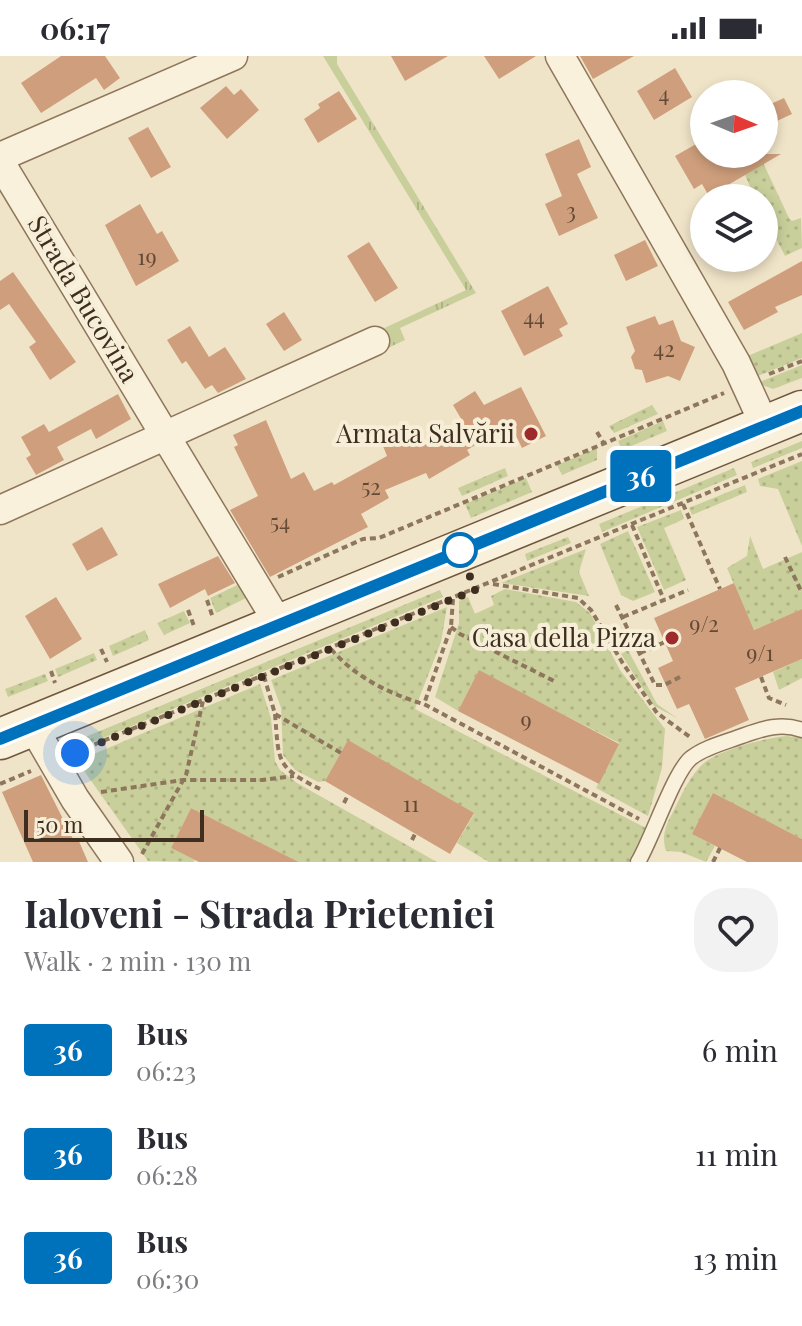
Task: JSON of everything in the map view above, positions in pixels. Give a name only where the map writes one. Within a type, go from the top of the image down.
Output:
[{"type":"main road","points":[[16,732],[270,610],[802,411]]},
{"type":"street","points":[[0,159],[233,56]]},
{"type":"street","points":[[560,56],[745,384],[765,426]]},
{"type":"street","name":"Strada Bucovina","points":[[0,159],[270,610]]},
{"type":"street","points":[[0,510],[375,341]]},
{"type":"street","points":[[16,732],[54,762],[75,799],[130,859]]},
{"type":"lane","points":[[638,862],[681,772],[691,758],[776,726],[790,725],[802,730]]},
{"type":"path","points":[[270,610],[267,583],[363,539],[379,538],[802,361]]},
{"type":"path","points":[[597,432],[603,442]]},
{"type":"path","points":[[0,784],[802,454]]},
{"type":"path","points":[[683,504],[720,589]]},
{"type":"path","points":[[631,525],[664,600]]},
{"type":"path","points":[[785,557],[802,593]]},
{"type":"path","points":[[491,583],[578,598],[591,610],[657,713],[705,751]]},
{"type":"path","points":[[623,617],[688,590]]},
{"type":"path","points":[[424,704],[451,627],[453,599]]},
{"type":"path","points":[[207,600],[213,618]]},
{"type":"path","points":[[616,605],[655,685],[664,685],[680,677]]},
{"type":"path","points":[[188,610],[194,626]]},
{"type":"path","points":[[451,627],[556,682]]},
{"type":"path","points":[[640,653],[665,642]]},
{"type":"path","points":[[101,649],[107,662]]},
{"type":"path","points":[[331,649],[346,667],[362,677],[399,696],[424,704],[655,828]]},
{"type":"path","points":[[51,671],[55,683]]},
{"type":"path","points":[[264,676],[275,714],[279,756],[284,767],[294,776],[320,789]]},
{"type":"path","points":[[761,677],[769,698],[786,705]]},
{"type":"path","points":[[130,859],[183,780],[203,701]]},
{"type":"path","points":[[275,714],[341,753]]},
{"type":"path","points":[[490,739],[495,730]]},
{"type":"path","points":[[555,773],[560,764]]},
{"type":"path","points":[[95,793],[183,780],[262,780],[294,776]]},
{"type":"path","points":[[344,803],[348,795]]},
{"type":"path","points":[[412,840],[415,834]]},
{"type":"path","points":[[713,862],[720,848]]},
{"type":"green space","points":[[323,56],[337,56],[337,64],[476,293],[400,328],[405,340],[386,349],[378,331],[466,290]]},
{"type":"green space","points":[[742,168],[766,168],[773,184],[749,184]]},
{"type":"green space","points":[[778,195],[789,218],[792,221],[801,218],[802,248],[785,256],[778,242]]},
{"type":"green space","points":[[802,333],[802,358],[753,378],[743,358]]},
{"type":"green space","points":[[802,365],[802,378],[773,389],[757,383]]},
{"type":"green space","points":[[652,405],[658,414],[614,433],[609,426]]},
{"type":"green space","points":[[663,421],[667,431],[622,450],[618,441]]},
{"type":"green space","points":[[802,441],[802,448],[753,468],[751,462]]},
{"type":"green space","points":[[597,448],[597,460],[562,475],[557,465]]},
{"type":"green space","points":[[802,461],[802,546],[778,489],[760,486],[758,479]]},
{"type":"green space","points":[[505,468],[508,476],[462,496],[458,488]]},
{"type":"green space","points":[[734,468],[737,475],[602,532],[599,524]]},
{"type":"green space","points":[[526,478],[532,492],[471,518],[465,504]]},
{"type":"green space","points":[[745,485],[747,492],[692,515],[689,508]]},
{"type":"green space","points":[[681,510],[684,519],[664,528],[686,580],[664,590],[637,527]]},
{"type":"green space","points":[[628,531],[655,592],[633,601],[621,595],[600,544]]},
{"type":"green space","points":[[750,536],[763,569],[802,552],[802,609],[754,630],[727,568],[747,556]]},
{"type":"green space","points":[[568,537],[571,543],[527,561],[525,554]]},
{"type":"green space","points":[[586,549],[579,572],[589,596],[501,583]]},
{"type":"green space","points":[[244,582],[246,598],[216,613],[210,598]]},
{"type":"green space","points":[[505,589],[576,602],[590,613],[620,670],[665,729],[662,768],[648,816],[596,788],[619,743],[479,671],[458,711],[435,697],[459,623],[459,601],[468,597],[475,614],[494,605],[491,596]]},
{"type":"green space","points":[[440,590],[443,597],[69,752],[66,745]]},
{"type":"green space","points":[[447,607],[441,642],[415,709],[646,828],[629,862],[489,862],[457,843],[474,814],[341,753],[325,781],[318,782],[295,770],[283,755],[281,708],[271,680]]},
{"type":"green space","points":[[184,611],[190,623],[164,635],[157,623]]},
{"type":"green space","points":[[145,630],[149,640],[113,656],[109,646]]},
{"type":"green space","points":[[628,650],[657,704],[677,718],[654,706],[621,654]]},
{"type":"green space","points":[[94,653],[97,660],[58,677],[55,669]]},
{"type":"green space","points":[[802,659],[802,678],[779,690],[773,672]]},
{"type":"green space","points":[[45,674],[48,681],[8,697],[5,689]]},
{"type":"green space","points":[[260,684],[271,718],[275,761],[280,770],[297,783],[437,862],[299,862],[191,808],[171,848],[195,860],[148,861],[77,761]]},
{"type":"green space","points":[[787,736],[802,738],[802,839],[713,794],[693,834],[715,846],[706,862],[681,852],[666,851],[664,835],[669,820],[687,785],[704,763],[744,745]]},
{"type":"building","points":[[61,56],[105,56],[120,78],[104,90],[96,78],[41,113],[21,83]]},
{"type":"building","points":[[391,56],[448,56],[405,81]]},
{"type":"building","points":[[484,56],[536,56],[499,79]]},
{"type":"building","points":[[580,56],[634,56],[593,79]]},
{"type":"building","points":[[675,68],[690,98],[654,120],[637,91]]},
{"type":"building","points":[[226,86],[234,95],[241,89],[259,110],[227,139],[200,108]]},
{"type":"building","points":[[339,91],[357,119],[318,143],[304,119],[320,108],[318,104]]},
{"type":"building","points":[[784,98],[792,114],[778,120],[778,101]]},
{"type":"building","points":[[148,127],[171,167],[151,178],[128,138]]},
{"type":"building","points":[[579,139],[591,167],[577,174],[598,218],[559,236],[545,204],[562,196],[545,154]]},
{"type":"building","points":[[690,148],[690,168],[757,168],[730,184],[691,184],[675,156]]},
{"type":"building","points":[[140,204],[157,234],[162,231],[179,261],[136,286],[105,225]]},
{"type":"building","points":[[645,240],[658,266],[626,281],[614,255]]},
{"type":"building","points":[[369,242],[398,288],[375,302],[347,256]]},
{"type":"building","points":[[802,261],[802,295],[775,307],[778,312],[744,330],[728,302]]},
{"type":"building","points":[[13,272],[76,362],[50,380],[29,347],[36,342],[9,304],[0,310],[0,281]]},
{"type":"building","points":[[548,286],[568,324],[559,329],[563,336],[524,356],[501,311]]},
{"type":"building","points":[[284,312],[302,340],[284,351],[266,324]]},
{"type":"building","points":[[655,316],[659,325],[673,320],[681,341],[695,347],[680,381],[668,376],[646,383],[642,370],[635,369],[631,357],[635,351],[626,327]]},
{"type":"building","points":[[190,326],[209,357],[225,347],[246,379],[218,393],[212,385],[205,389],[186,361],[182,364],[167,340]]},
{"type":"building","points":[[521,387],[546,436],[522,448],[510,424],[467,450],[470,455],[429,479],[426,473],[385,490],[389,498],[361,514],[368,527],[270,577],[230,510],[258,496],[234,447],[238,445],[233,435],[266,420],[291,479],[304,472],[314,491],[332,482],[334,485],[387,456],[383,446],[417,435],[421,446],[463,422],[453,405],[475,391],[484,405]]},
{"type":"building","points":[[118,394],[131,419],[96,439],[91,429],[57,447],[64,460],[36,475],[26,458],[31,455],[21,437],[44,424],[49,432]]},
{"type":"building","points":[[102,527],[118,555],[87,571],[72,544]]},
{"type":"building","points":[[218,556],[235,583],[208,596],[205,589],[170,608],[158,584]]},
{"type":"building","points":[[734,583],[754,630],[802,609],[802,659],[735,688],[749,720],[705,739],[689,704],[677,709],[658,668],[673,661],[654,618]]},
{"type":"building","points":[[56,597],[82,639],[50,659],[25,616]]},
{"type":"building","points":[[479,670],[619,744],[599,784],[458,711]]},
{"type":"building","points":[[348,740],[474,813],[450,854],[325,781]]},
{"type":"building","points":[[41,775],[88,862],[33,862],[2,792]]},
{"type":"building","points":[[713,793],[802,839],[802,862],[747,862],[692,834]]},
{"type":"building","points":[[191,808],[299,862],[199,862],[171,848]]},
{"type":"bus line","name":"36","points":[[0,739],[802,411]]},
{"type":"place","name":"Armata Salvării","points":[[531,434]]},
{"type":"place","name":"Casa della Pizza","points":[[672,638]]},
{"type":"route","points":[[75,753],[475,590],[460,550]]}]
